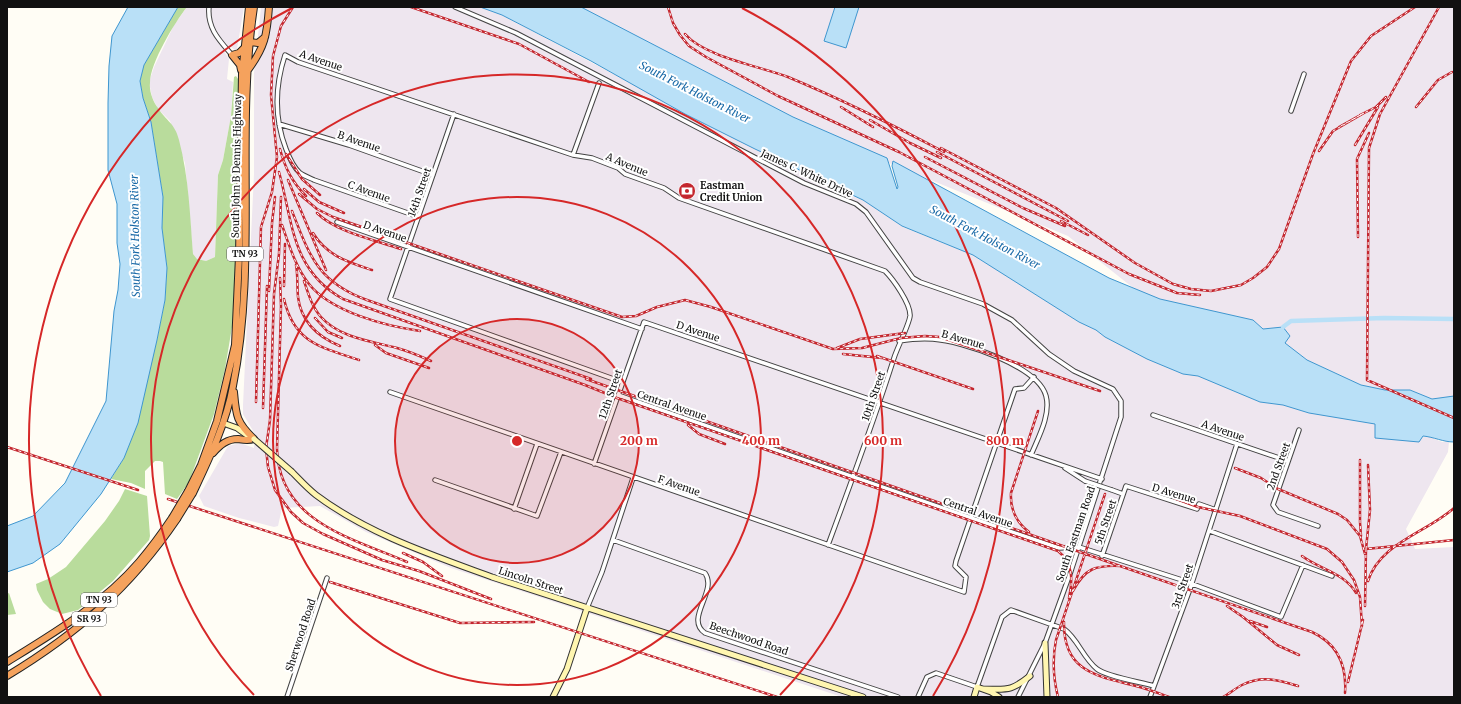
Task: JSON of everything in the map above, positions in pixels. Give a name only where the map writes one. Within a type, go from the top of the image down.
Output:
[{"type":"highway","name":"South John B Dennis Highway","points":[[190,492],[217,421],[229,374],[236,330],[242,74],[249,7]]},
{"type":"highway","name":"South John B Dennis Highway","points":[[157,547],[211,454],[223,423],[233,388],[241,338],[243,311],[248,70],[254,7]]},
{"type":"highway","points":[[248,70],[261,53],[271,7]]},
{"type":"highway","points":[[250,42],[258,43],[266,35]]},
{"type":"highway","points":[[242,74],[240,65],[232,55],[239,53],[244,48]]},
{"type":"highway","points":[[233,388],[236,414],[242,427],[254,440]]},
{"type":"highway","points":[[217,421],[223,423]]},
{"type":"highway","points":[[211,454],[227,441],[238,439],[249,441],[254,440]]},
{"type":"highway","name":"TN 93","points":[[7,662],[58,631],[84,613],[139,563],[175,518]]},
{"type":"highway","name":"SR 93","points":[[7,676],[84,623],[116,595],[142,567],[157,547]]},
{"type":"main road","name":"Lincoln Street","points":[[223,423],[237,428],[254,440],[320,498],[346,515],[372,529],[492,577],[863,697]]},
{"type":"main road","points":[[553,697],[562,681],[587,608]]},
{"type":"main road","points":[[1045,643],[1047,697]]},
{"type":"main road","points":[[983,689],[1006,690],[1016,686],[1030,676]]},
{"type":"main road","points":[[974,697],[977,687],[999,697]]},
{"type":"street","points":[[209,7],[209,21],[212,29],[232,55]]},
{"type":"street","name":"James C. White Drive","points":[[455,7],[516,33],[804,183],[856,204],[866,212],[889,246],[917,280],[992,308],[1012,320],[1049,354],[1074,371],[1108,386],[1118,395]]},
{"type":"street","name":"A Avenue","points":[[285,55],[298,62],[573,155],[592,158],[618,168],[625,174],[664,188],[679,198],[885,271],[895,282],[909,310],[909,319],[900,341]]},
{"type":"street","name":"C Avenue","points":[[285,55],[280,69],[277,92],[277,110],[283,141],[294,166],[300,173],[314,180],[419,217]]},
{"type":"street","points":[[1291,111],[1304,74]]},
{"type":"street","points":[[573,155],[599,83]]},
{"type":"street","name":"14th Street","points":[[454,114],[390,299],[622,382]]},
{"type":"street","name":"B Avenue","points":[[279,124],[348,145],[433,175]]},
{"type":"street","name":"D Avenue","points":[[337,222],[642,329],[644,322],[1102,479]]},
{"type":"street","name":"12th Street","points":[[594,464],[642,329]]},
{"type":"street","name":"B Avenue","points":[[900,341],[922,338],[943,340],[998,357],[1019,367],[1034,378]]},
{"type":"street","name":"10th Street","points":[[828,545],[880,402],[900,341]]},
{"type":"street","points":[[972,518],[1014,389],[1024,388],[1034,378],[1044,390],[1046,398],[1044,419],[1031,454]]},
{"type":"street","name":"F Avenue","points":[[390,392],[633,478],[964,592],[966,577],[956,566],[972,518]]},
{"type":"street","name":"Central Avenue","points":[[618,395],[1059,548],[1079,547],[1102,556],[1191,583],[1280,617],[1303,565]]},
{"type":"street","name":"South Eastman Road","points":[[1018,697],[1030,676],[1045,643],[1102,479],[1121,417],[1121,401],[1118,395]]},
{"type":"street","name":"A Avenue","points":[[1153,415],[1288,461]]},
{"type":"street","name":"2nd Street","points":[[1299,430],[1273,505],[1278,512],[1318,526]]},
{"type":"street","points":[[514,509],[537,444]]},
{"type":"street","points":[[1237,444],[1210,531],[1332,576]]},
{"type":"street","points":[[435,480],[537,516],[561,452]]},
{"type":"street","name":"D Avenue","points":[[1058,464],[1085,481],[1123,494],[1126,486],[1197,510],[1199,504],[1216,510]]},
{"type":"street","points":[[587,608],[633,478]]},
{"type":"street","name":"5th Street","points":[[1102,556],[1123,494]]},
{"type":"street","name":"3rd Street","points":[[1150,697],[1210,531]]},
{"type":"street","name":"Beechwood Road","points":[[612,540],[705,573],[709,585],[698,618],[699,626],[705,633],[898,697]]},
{"type":"street","name":"Sherwood Road","points":[[287,697],[327,578]]},
{"type":"street","points":[[918,697],[927,678],[936,673],[977,687],[1002,617],[1007,611],[1014,610],[1052,623],[1070,633],[1085,656],[1098,670],[1154,686]]},
{"type":"shaded area","points":[[187,7],[244,7],[237,49],[235,50],[230,46],[224,51],[229,59],[227,79],[233,82],[231,116],[223,160],[218,175],[215,257],[206,261],[197,259],[193,254],[185,163],[170,121],[158,109],[152,97],[149,82],[154,67],[174,25]]},
{"type":"shaded area","points":[[261,7],[481,7],[502,15],[755,149],[863,200],[903,227],[973,255],[1079,322],[1147,359],[1183,374],[1198,376],[1260,402],[1283,405],[1309,413],[1376,424],[1375,438],[1430,437],[1442,442],[1449,442],[1448,452],[1406,529],[1415,549],[1454,547],[1454,697],[842,697],[451,568],[366,532],[320,506],[282,508],[278,526],[274,527],[239,518],[204,506],[199,496],[228,446],[240,443],[254,448],[255,434],[243,414],[243,405],[254,174],[254,73]]},
{"type":"shaded area","points":[[581,7],[1454,7],[1454,396],[1432,399],[1410,390],[1385,390],[1361,385],[1307,360],[1285,343],[1283,327],[1263,329],[1253,320],[1160,299],[1137,291],[1068,236],[830,139]]},
{"type":"green space","points":[[178,7],[187,7],[164,43],[154,65],[150,86],[154,103],[173,126],[179,140],[187,183],[193,254],[197,259],[206,261],[215,257],[218,175],[223,160],[231,116],[234,77],[236,76],[238,79],[239,102],[234,315],[225,369],[214,414],[189,482],[177,499],[165,494],[163,462],[160,461],[155,461],[145,471],[145,489],[131,483],[111,479],[124,458],[157,340],[165,300],[167,268],[162,228],[163,197],[151,122],[143,98],[140,81],[144,65]]},
{"type":"green space","points":[[125,489],[147,496],[149,540],[113,581],[78,610],[62,614],[50,609],[43,602],[37,590],[36,584],[48,579],[66,567],[105,521],[119,501]]},
{"type":"green space","points":[[9,593],[16,614],[7,615],[7,594]]},
{"type":"water","name":"South Fork Holston River","points":[[128,7],[178,7],[144,65],[140,81],[143,98],[151,122],[163,197],[162,228],[167,268],[165,300],[157,340],[138,423],[124,458],[101,494],[60,544],[33,563],[7,572],[7,526],[33,516],[65,483],[106,401],[120,264],[117,243],[117,204],[108,170],[109,66],[112,36]]},
{"type":"water","name":"South Fork Holston River","points":[[480,7],[581,7],[793,117],[887,158],[897,189],[898,187],[892,166],[893,161],[1109,278],[1160,299],[1253,320],[1263,329],[1283,327],[1290,336],[1285,343],[1307,360],[1361,385],[1385,390],[1410,390],[1432,399],[1454,396],[1454,442],[1423,436],[1419,442],[1375,438],[1375,424],[1309,413],[1283,405],[1260,402],[1198,376],[1183,374],[1147,359],[1079,322],[973,255],[902,226],[863,200],[685,114],[591,61],[502,15]]},
{"type":"water","points":[[835,7],[859,7],[846,48],[824,41]]},
{"type":"waterway","points":[[1283,327],[1291,321],[1384,318],[1454,319]]},
{"type":"railway","points":[[256,402],[261,227],[272,192],[277,157],[271,95],[273,56],[281,26],[293,7]]},
{"type":"railway","points":[[411,7],[519,44],[589,82]]},
{"type":"railway","points":[[668,7],[673,23],[689,46],[706,57],[778,96],[899,152],[1129,274],[1177,293],[1200,295]]},
{"type":"railway","points":[[941,148],[1056,208],[1135,263],[1173,284],[1191,289],[1211,291],[1241,285],[1267,267],[1279,249],[1313,154],[1351,61],[1371,36],[1415,7]]},
{"type":"railway","points":[[1439,7],[1380,114],[1369,148],[1367,380],[1454,418]]},
{"type":"railway","points":[[685,34],[705,49],[808,85],[944,152]]},
{"type":"railway","points":[[1416,107],[1438,80],[1452,72]]},
{"type":"railway","points":[[1360,115],[1376,107],[1386,97]]},
{"type":"railway","points":[[841,107],[873,127]]},
{"type":"railway","points":[[1355,145],[1378,107]]},
{"type":"railway","points":[[1319,151],[1333,131],[1364,113],[1339,127]]},
{"type":"railway","points":[[870,120],[910,143],[941,158]]},
{"type":"railway","points":[[1358,237],[1357,159],[1369,133]]},
{"type":"railway","points":[[280,149],[290,174],[306,196]]},
{"type":"railway","points":[[937,152],[1068,221]]},
{"type":"railway","points":[[286,154],[302,179],[320,195]]},
{"type":"railway","points":[[925,157],[1023,208],[1065,226]]},
{"type":"railway","points":[[279,172],[292,227],[304,259],[313,274],[326,287],[343,299],[585,385],[617,398],[1058,551],[1067,561],[1071,572],[1069,598]]},
{"type":"railway","points":[[288,180],[326,270]]},
{"type":"railway","points":[[304,189],[319,202],[344,213]]},
{"type":"railway","points":[[299,194],[317,209],[333,217],[622,317],[636,316],[657,307],[685,300],[711,307],[833,349],[862,348],[901,338],[925,336],[940,337],[1100,391]]},
{"type":"railway","points":[[269,291],[272,223],[275,197]]},
{"type":"railway","points":[[281,197],[279,254],[274,294],[270,420],[266,448],[268,467],[275,490],[291,512],[303,523],[323,534],[382,560],[419,571],[491,599]]},
{"type":"railway","points":[[292,211],[304,242],[318,266],[326,276],[350,293],[591,379]]},
{"type":"railway","points":[[317,213],[325,220],[345,230],[401,249]]},
{"type":"railway","points":[[1061,221],[1088,235]]},
{"type":"railway","points":[[282,225],[300,271],[304,278],[319,294],[345,310],[360,316],[406,329],[420,331]]},
{"type":"railway","points":[[313,233],[331,253],[346,261],[372,270]]},
{"type":"railway","points":[[284,286],[285,244]]},
{"type":"railway","points":[[296,265],[298,297],[303,314],[318,333],[340,346]]},
{"type":"railway","points":[[280,278],[281,306],[277,449],[281,474],[290,494],[305,511],[322,524],[342,535],[407,562]]},
{"type":"railway","points":[[304,281],[315,309],[321,317],[337,330],[356,338],[397,348],[431,361]]},
{"type":"railway","points":[[263,408],[267,286]]},
{"type":"railway","points":[[284,299],[289,314],[302,334],[321,347],[359,360]]},
{"type":"railway","points":[[315,318],[328,332],[342,338]]},
{"type":"railway","points":[[837,348],[860,339],[905,333]]},
{"type":"railway","points":[[375,345],[386,353],[429,368]]},
{"type":"railway","points":[[843,354],[882,358]]},
{"type":"railway","points":[[877,356],[973,389]]},
{"type":"railway","points":[[586,379],[1120,566]]},
{"type":"railway","points":[[1029,532],[1024,528],[1015,515],[1011,493],[1038,411]]},
{"type":"railway","points":[[688,425],[699,434],[725,444]]},
{"type":"railway","points":[[7,447],[138,490]]},
{"type":"railway","points":[[1360,460],[1361,536]]},
{"type":"railway","points":[[1366,549],[1370,510],[1368,465]]},
{"type":"railway","points":[[1235,468],[1261,478],[1278,489],[1338,514],[1347,520],[1360,536],[1365,554]]},
{"type":"railway","points":[[1058,697],[1054,668],[1056,640],[1105,494]]},
{"type":"railway","points":[[1174,498],[1198,507],[1240,516],[1327,549],[1342,562],[1354,580],[1360,597],[1362,626]]},
{"type":"railway","points":[[168,499],[777,697]]},
{"type":"railway","points":[[1368,581],[1374,568],[1393,548],[1443,517],[1454,508]]},
{"type":"railway","points":[[1365,606],[1366,549],[1454,540]]},
{"type":"railway","points":[[403,553],[423,562],[442,576]]},
{"type":"railway","points":[[1302,556],[1339,576],[1351,586],[1356,593]]},
{"type":"railway","points":[[1073,591],[1082,577],[1092,570],[1104,566],[1120,566],[1312,632],[1328,643],[1339,656],[1344,673],[1345,693]]},
{"type":"railway","points":[[330,582],[460,623],[534,622]]},
{"type":"railway","points":[[1227,606],[1277,645],[1299,655]]},
{"type":"railway","points":[[1348,682],[1363,620]]},
{"type":"railway","points":[[1250,621],[1267,627]]},
{"type":"railway","points":[[1064,622],[1065,639],[1069,652],[1076,662],[1085,669],[1096,675],[1145,688],[1169,697]]},
{"type":"railway","points":[[1223,697],[1242,685],[1263,679],[1277,680],[1298,686]]},
{"type":"place","name":"Eastman Credit Union","points":[[687,191]]}]
